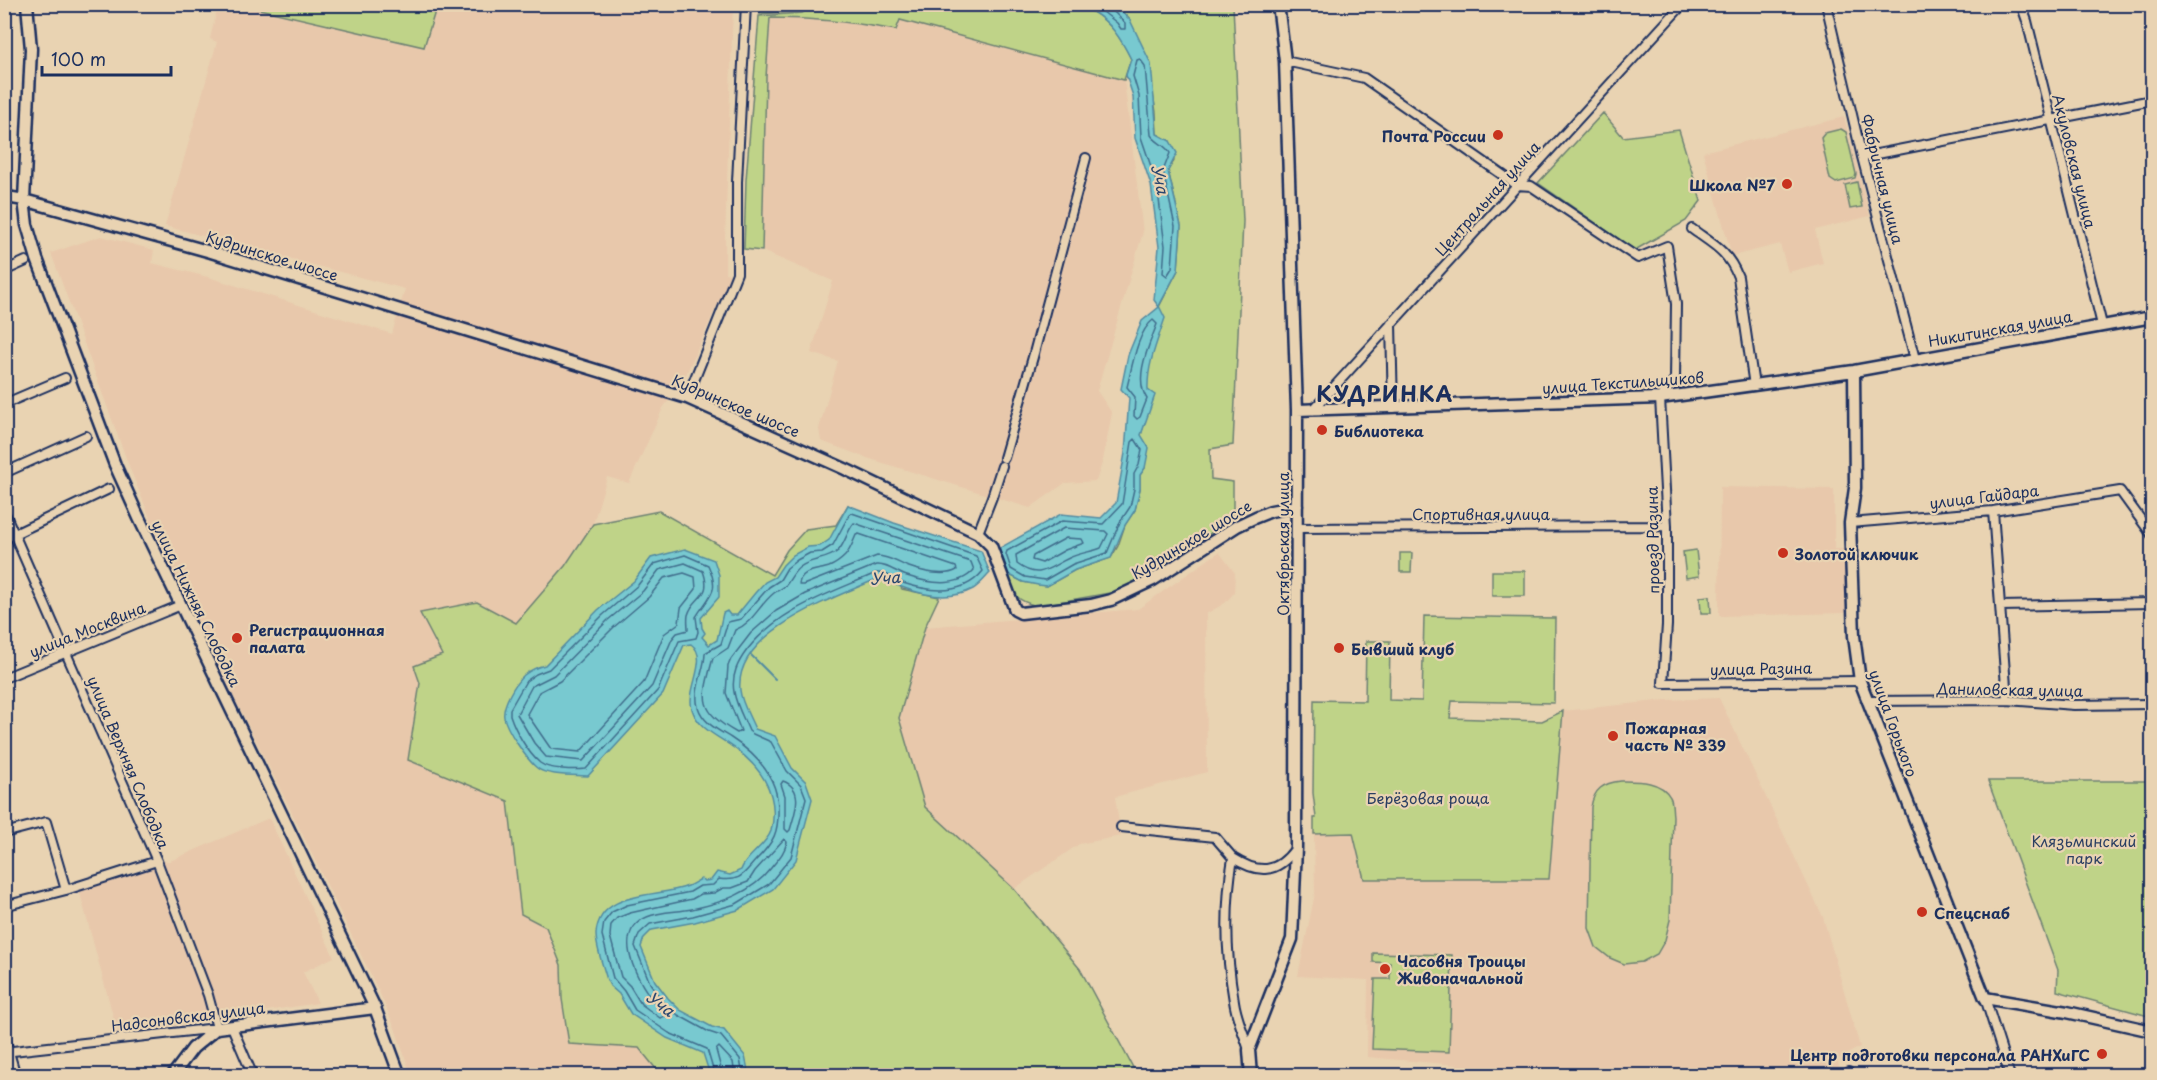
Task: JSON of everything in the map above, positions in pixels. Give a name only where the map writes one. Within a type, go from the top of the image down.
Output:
[{"type":"street","name":"улица Нижняя Слободка","points":[[27,4],[32,49],[24,200],[27,225],[37,259],[111,454],[180,605],[375,1008],[400,1076]]},
{"type":"street","points":[[687,398],[737,273],[737,182],[746,4]]},
{"type":"street","name":"Октябрьская улица","points":[[1251,1076],[1249,1050],[1292,939],[1296,848],[1297,410],[1285,61],[1278,4]]},
{"type":"street","name":"Центральная улица","points":[[1312,411],[1683,4]]},
{"type":"street","name":"Фабричная улица","points":[[1826,4],[1915,359]]},
{"type":"street","name":"Акуловская улица","points":[[2021,4],[2102,325]]},
{"type":"street","points":[[1285,61],[1364,78],[1517,185],[1531,186],[1638,258],[1667,246],[1676,304],[1675,380],[1660,398]]},
{"type":"street","points":[[1863,157],[2152,100]]},
{"type":"street","points":[[978,532],[992,497],[1034,357],[1086,158]]},
{"type":"street","name":"Кудринское шоссе","points":[[4,198],[24,200],[211,252],[687,398],[845,468],[978,532],[991,546],[1015,610],[1021,613],[1091,605],[1112,600],[1153,580],[1237,526],[1271,511],[1297,506]]},
{"type":"street","points":[[1692,229],[1731,260],[1738,277],[1754,386]]},
{"type":"street","points":[[4,272],[26,261]]},
{"type":"street","name":"Никитинская улица","points":[[1854,371],[2152,317]]},
{"type":"street","points":[[1391,324],[1393,408]]},
{"type":"street","name":"улица Текстильщиков","points":[[1297,410],[1660,398],[1854,371]]},
{"type":"street","name":"улица Горького","points":[[1854,371],[1855,488],[1850,523],[1854,636],[1860,681],[1985,998]]},
{"type":"street","points":[[4,404],[65,378]]},
{"type":"street","name":"проезд Разина","points":[[1660,398],[1667,526],[1667,626],[1663,682]]},
{"type":"street","points":[[4,473],[86,436]]},
{"type":"street","points":[[4,539],[109,489]]},
{"type":"street","name":"улица Гайдара","points":[[1850,523],[1993,511],[2120,491],[2152,536]]},
{"type":"street","name":"улица Верхняя Слободка","points":[[4,511],[157,861],[208,995],[217,1028]]},
{"type":"street","points":[[1993,511],[2007,700]]},
{"type":"street","name":"Спортивная улица","points":[[1296,528],[1667,526]]},
{"type":"street","points":[[2000,606],[2152,603]]},
{"type":"street","name":"улица Москвина","points":[[4,678],[180,605]]},
{"type":"street","name":"улица Разина","points":[[1663,682],[1860,681]]},
{"type":"street","name":"Даниловская улица","points":[[1867,701],[2007,700],[2074,705],[2152,704]]},
{"type":"street","points":[[4,833],[46,822],[66,890]]},
{"type":"street","points":[[1121,827],[1215,837],[1233,858],[1247,867],[1262,870],[1275,867],[1287,860],[1296,848]]},
{"type":"street","points":[[1233,858],[1227,891],[1232,981],[1234,1002],[1249,1050]]},
{"type":"street","points":[[4,906],[66,890],[157,861]]},
{"type":"street","points":[[2010,1076],[1985,998],[2067,1012],[2152,1031]]},
{"type":"street","name":"Надсоновская улица","points":[[7,1052],[375,1008]]},
{"type":"street","points":[[231,1027],[253,1076]]},
{"type":"street","points":[[172,1076],[193,1048],[217,1028]]},
{"type":"street","points":[[4,1035],[7,1052],[16,1076]]},
{"type":"shaded area","points":[[218,5],[242,5],[423,46],[437,5],[733,5],[725,240],[725,273],[730,274],[683,381],[663,408],[629,483],[607,477],[593,524],[565,566],[516,623],[477,602],[420,613],[443,656],[414,666],[420,683],[408,760],[508,801],[521,913],[546,927],[561,965],[562,999],[569,1044],[639,1048],[661,1075],[411,1075],[395,1028],[380,994],[176,581],[130,469],[51,253],[101,236],[154,250],[152,263],[208,277],[392,334],[405,289],[165,226],[217,42],[210,39]]},
{"type":"shaded area","points":[[770,18],[811,18],[857,22],[895,30],[900,19],[1124,80],[1143,232],[1097,391],[1112,413],[1103,460],[1096,481],[1065,483],[1030,508],[867,458],[821,441],[819,429],[838,361],[811,353],[833,281],[762,251],[766,77]]},
{"type":"shaded area","name":"Школа №7","points":[[1844,117],[1870,216],[1815,230],[1823,263],[1788,272],[1780,244],[1732,256],[1703,152]]},
{"type":"shaded area","name":"Золотой ключик","points":[[1720,487],[1834,489],[1834,549],[1846,549],[1848,613],[1719,616]]},
{"type":"shaded area","points":[[1219,552],[1235,573],[1234,593],[1225,603],[1206,614],[1207,772],[1115,797],[1121,836],[1079,844],[1014,889],[925,807],[899,718],[925,627],[1138,609]]},
{"type":"shaded area","points":[[1719,698],[1823,917],[1860,1047],[1838,1059],[1840,1075],[1456,1075],[1457,1065],[1367,1057],[1368,980],[1298,976],[1315,893],[1314,834],[1353,833],[1548,879],[1563,711],[1666,700]]},
{"type":"shaded area","points":[[269,818],[334,957],[303,972],[318,1003],[118,1034],[78,886],[154,862],[170,861]]},
{"type":"green space","points":[[437,4],[424,47],[242,5]]},
{"type":"green space","points":[[760,4],[812,5],[802,11],[760,14]]},
{"type":"green space","points":[[816,4],[1073,5],[1089,10],[1104,20],[1119,38],[1131,59],[1124,80],[900,20],[896,30],[833,21],[770,18],[766,77],[762,251],[744,249],[746,180],[759,16],[802,13]]},
{"type":"green space","points":[[1115,5],[1233,5],[1243,221],[1233,445],[1210,449],[1211,479],[1233,482],[1233,518],[1126,590],[1037,606],[1016,595],[1006,573],[1023,582],[1047,586],[1075,570],[1111,558],[1125,525],[1135,510],[1140,489],[1140,475],[1145,468],[1141,435],[1145,420],[1147,377],[1159,307],[1178,270],[1181,226],[1168,170],[1174,161],[1170,141],[1157,134],[1151,82],[1130,20]]},
{"type":"green space","points":[[1603,113],[1623,137],[1679,130],[1701,201],[1686,221],[1635,250],[1538,183]]},
{"type":"green space","points":[[1841,129],[1846,132],[1856,174],[1855,178],[1836,183],[1830,179],[1821,138],[1825,133]]},
{"type":"green space","points":[[1857,182],[1862,207],[1850,209],[1845,185]]},
{"type":"green space","points":[[848,505],[902,589],[939,597],[925,627],[899,718],[925,807],[1014,889],[1080,969],[1137,1075],[661,1075],[639,1048],[569,1044],[562,999],[561,965],[546,927],[521,914],[508,801],[408,760],[420,683],[414,666],[442,655],[420,613],[477,602],[516,623],[565,566],[593,524],[659,511],[772,575],[787,550],[806,529],[836,525]]},
{"type":"green space","points":[[1696,550],[1699,576],[1686,578],[1683,552]]},
{"type":"green space","points":[[1400,553],[1412,553],[1411,572],[1400,572]]},
{"type":"green space","points":[[1492,571],[1525,571],[1525,596],[1492,596]]},
{"type":"green space","points":[[1710,596],[1711,613],[1701,613],[1700,597]]},
{"type":"green space","name":"Берёзовая роща","points":[[1424,616],[1555,618],[1554,703],[1452,701],[1450,718],[1542,721],[1563,711],[1549,879],[1364,879],[1353,833],[1314,834],[1314,818],[1316,818],[1313,793],[1314,700],[1365,701],[1366,641],[1390,641],[1389,700],[1422,701]]},
{"type":"green space","points":[[1621,781],[1655,784],[1661,787],[1671,799],[1673,816],[1670,920],[1665,940],[1657,954],[1642,962],[1624,964],[1610,958],[1596,947],[1589,928],[1591,807],[1594,796],[1600,788],[1609,783]]},
{"type":"green space","name":"Клязьминский парк","points":[[1988,781],[2152,781],[2152,1017],[2057,991],[2058,970]]},
{"type":"green space","points":[[1373,953],[1452,955],[1449,1052],[1372,1049],[1375,979],[1390,979],[1390,963],[1373,962]]},
{"type":"water","name":"Уча","points":[[1073,5],[1115,5],[1130,20],[1151,64],[1157,134],[1170,141],[1177,153],[1168,171],[1181,226],[1178,270],[1159,306],[1165,318],[1149,372],[1148,390],[1155,395],[1141,435],[1149,448],[1145,468],[1140,475],[1140,489],[1135,510],[1125,525],[1111,558],[1075,570],[1047,586],[1023,582],[1006,573],[998,549],[1061,514],[1101,518],[1116,503],[1125,453],[1129,398],[1121,389],[1128,355],[1142,321],[1159,307],[1154,300],[1159,247],[1151,185],[1135,138],[1133,96],[1126,75],[1131,59],[1119,38],[1104,20],[1089,10]]},
{"type":"water","name":"Уча","points":[[848,505],[894,523],[981,551],[990,573],[973,589],[950,596],[913,591],[879,578],[815,606],[792,619],[770,634],[753,650],[743,669],[740,690],[744,704],[755,729],[775,736],[792,768],[806,782],[812,799],[796,860],[773,889],[738,910],[695,922],[652,930],[644,938],[641,947],[655,981],[668,998],[680,1010],[712,1027],[724,1030],[745,1056],[749,1075],[710,1075],[703,1053],[667,1038],[631,1014],[607,980],[596,939],[600,920],[607,909],[632,898],[676,890],[701,879],[711,880],[717,872],[730,875],[741,870],[771,831],[773,804],[770,791],[757,769],[738,751],[706,729],[694,715],[691,701],[698,665],[696,650],[691,644],[684,645],[663,694],[588,776],[554,774],[537,768],[523,752],[509,729],[504,717],[505,706],[520,679],[534,669],[545,665],[598,610],[634,581],[651,558],[685,549],[714,560],[719,575],[719,597],[701,618],[705,633],[702,637],[709,645],[717,640],[723,613],[727,611],[730,615],[737,615],[765,582],[775,577],[793,555],[808,547],[820,546],[829,540]]},
{"type":"waterway","points":[[751,655],[775,679]]},
{"type":"place","name":"Почта России","points":[[1498,135]]},
{"type":"place","name":"Школа №7","points":[[1787,184]]},
{"type":"place","name":"Библиотека","points":[[1322,430]]},
{"type":"place","name":"Золотой ключик","points":[[1783,553]]},
{"type":"place","name":"Регистрационная палата","points":[[237,638]]},
{"type":"place","name":"Бывший клуб","points":[[1339,648]]},
{"type":"place","name":"Пожарная часть № 339","points":[[1613,736]]},
{"type":"place","name":"Спецснаб","points":[[1922,912]]},
{"type":"place","name":"Часовня Троицы Живоначальной","points":[[1385,969]]},
{"type":"place","name":"Центр подготовки персонала РАНХиГС","points":[[2102,1054]]},
{"type":"district","name":"КУДРИНКА","points":[[1385,393]]}]
